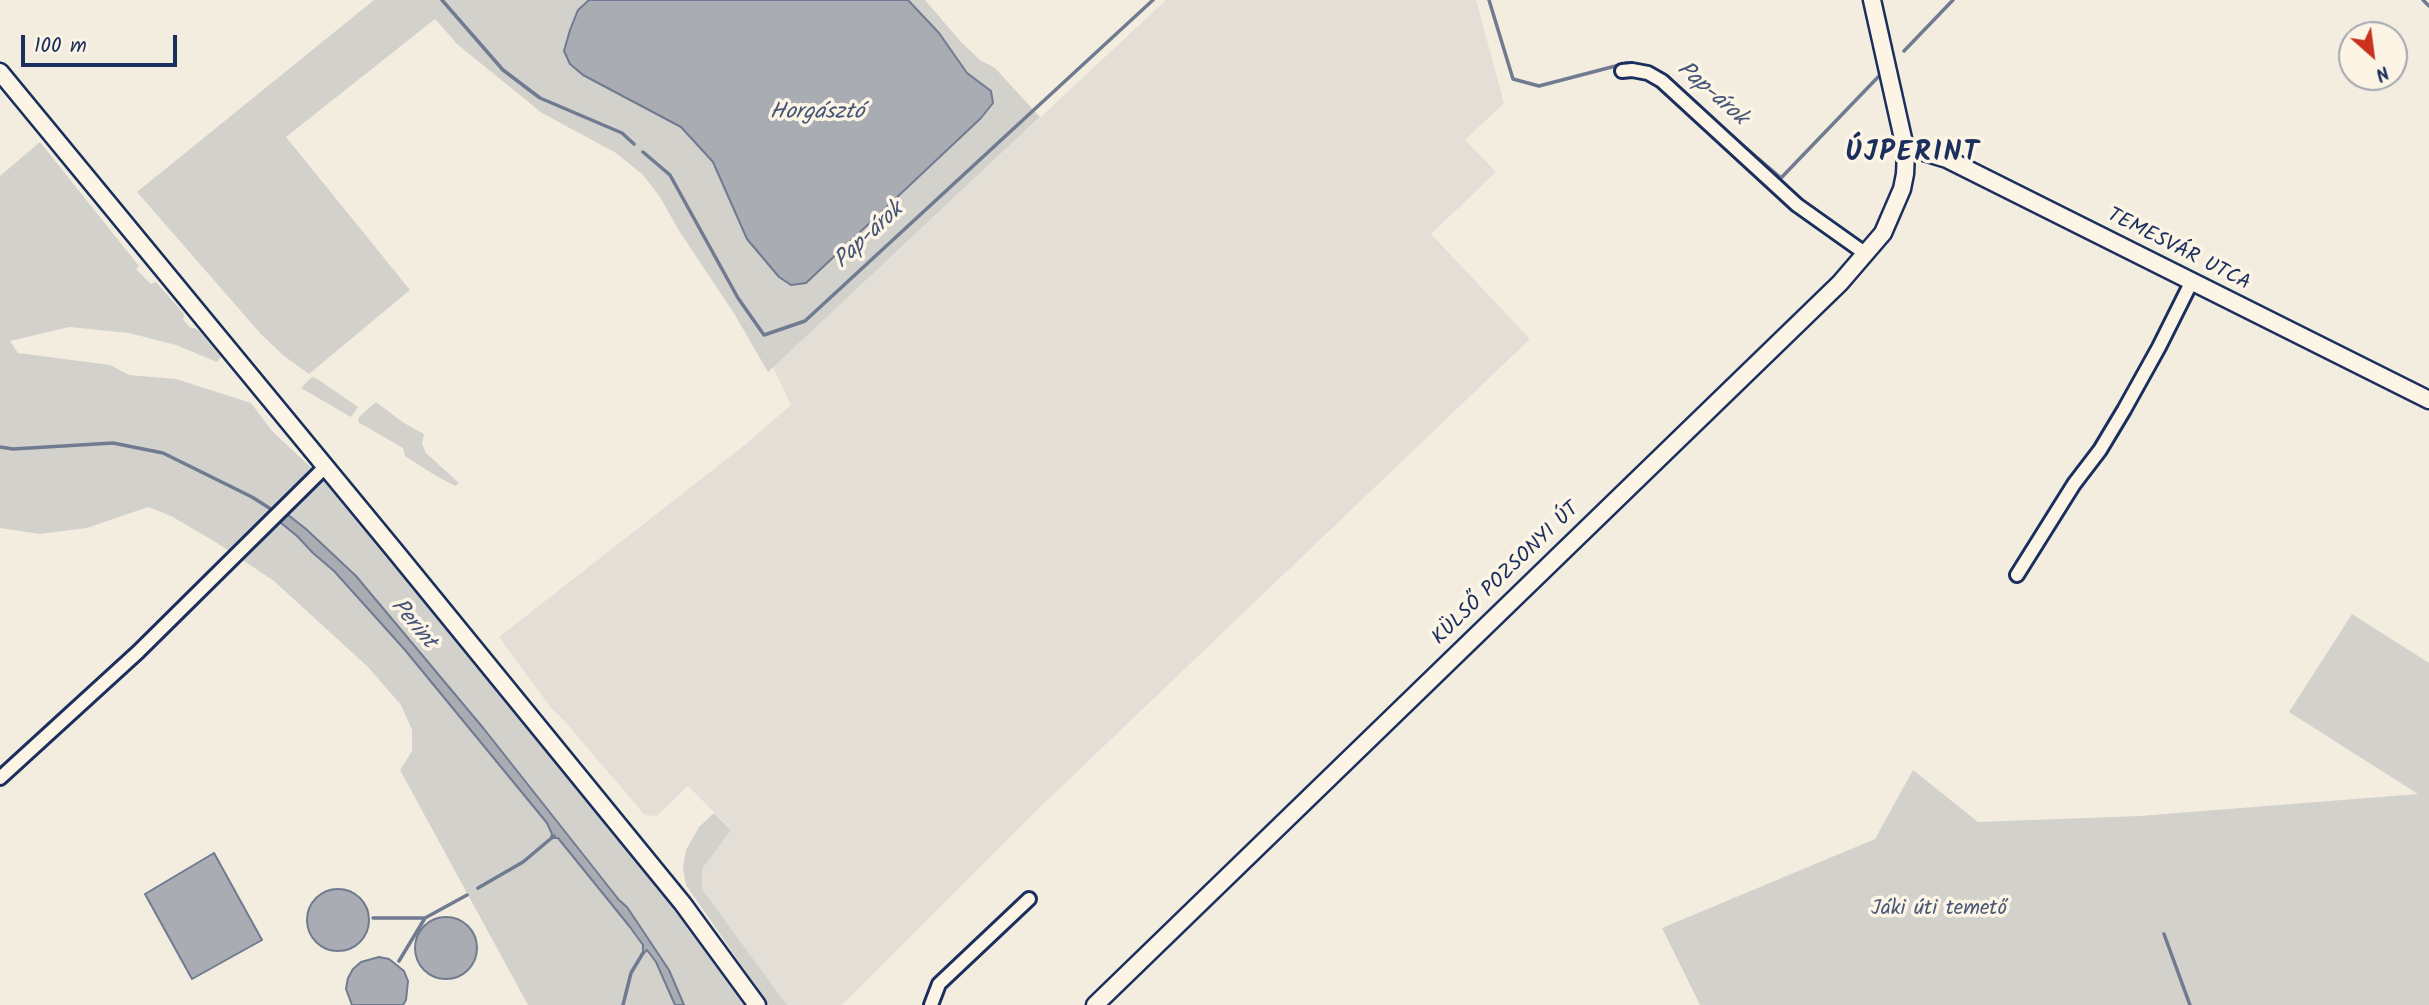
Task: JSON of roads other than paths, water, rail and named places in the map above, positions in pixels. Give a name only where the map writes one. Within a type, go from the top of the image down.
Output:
[{"type":"main road","points":[[1872,0],[1906,152]]},
{"type":"main road","points":[[0,72],[695,919],[757,1005]]},
{"type":"main road","name":"TEMESVÁR UTCA","points":[[1906,152],[1917,150],[1947,159],[2429,400]]},
{"type":"main road","name":"KÜLSŐ POZSONYI ÚT","points":[[1095,1005],[1840,283],[1883,233],[1894,212],[1905,174],[1906,152]]},
{"type":"street","points":[[1622,71],[1648,73],[1661,80],[1797,205],[1866,254]]},
{"type":"street","points":[[2018,575],[2074,484],[2100,450],[2158,348],[2192,281]]},
{"type":"street","points":[[0,778],[138,652],[325,467]]},
{"type":"street","points":[[931,1005],[939,984],[1029,899]]},
{"type":"water","name":"Horgásztó","points":[[589,0],[908,0],[939,33],[967,73],[991,91],[993,103],[981,118],[806,283],[791,285],[779,277],[747,239],[713,162],[681,127],[583,75],[570,64],[564,51],[570,30],[578,10]]},
{"type":"water","points":[[278,507],[356,576],[484,729],[627,907],[669,970],[684,1005],[675,1005],[656,962],[647,950],[643,954],[643,945],[630,927],[558,838],[551,838],[547,823],[405,650],[334,571],[270,514]]},
{"type":"water","points":[[214,853],[262,940],[192,979],[145,894]]},
{"type":"water","points":[[338,889],[360,898],[369,920],[360,942],[338,951],[316,942],[307,920],[316,898]]},
{"type":"water","points":[[446,917],[468,926],[477,948],[468,970],[446,979],[424,970],[415,948],[424,926]]},
{"type":"water","points":[[379,957],[389,959],[404,971],[408,981],[406,1000],[403,1005],[352,1005],[346,989],[353,969],[361,962]]},
{"type":"waterway","name":"Pap-árok","points":[[442,0],[503,70],[540,98],[622,133],[634,144]]},
{"type":"waterway","name":"Pap-árok","points":[[643,152],[670,175],[738,298],[764,335],[805,321],[1153,0]]},
{"type":"waterway","name":"Pap-árok","points":[[1489,0],[1513,79],[1539,86],[1627,63],[1635,65]]},
{"type":"waterway","name":"Pap-árok","points":[[1904,51],[1953,0]]},
{"type":"waterway","name":"Pap-árok","points":[[2423,0],[2429,6]]},
{"type":"waterway","name":"Pap-árok","points":[[1711,118],[1781,178],[1879,76]]},
{"type":"waterway","name":"Perint","points":[[0,447],[13,449],[113,443],[163,453],[252,497],[274,511]]},
{"type":"waterway","points":[[478,888],[523,862],[554,836]]},
{"type":"waterway","points":[[373,918],[425,918],[467,895]]},
{"type":"waterway","points":[[399,961],[425,918]]},
{"type":"waterway","points":[[2164,934],[2190,1005]]},
{"type":"waterway","points":[[623,1005],[631,973],[643,953]]},
{"type":"district","name":"ÚJPERINT","points":[[1913,155]]},
{"type":"park label","name":"Jáki úti temető","points":[[1939,910]]}]
